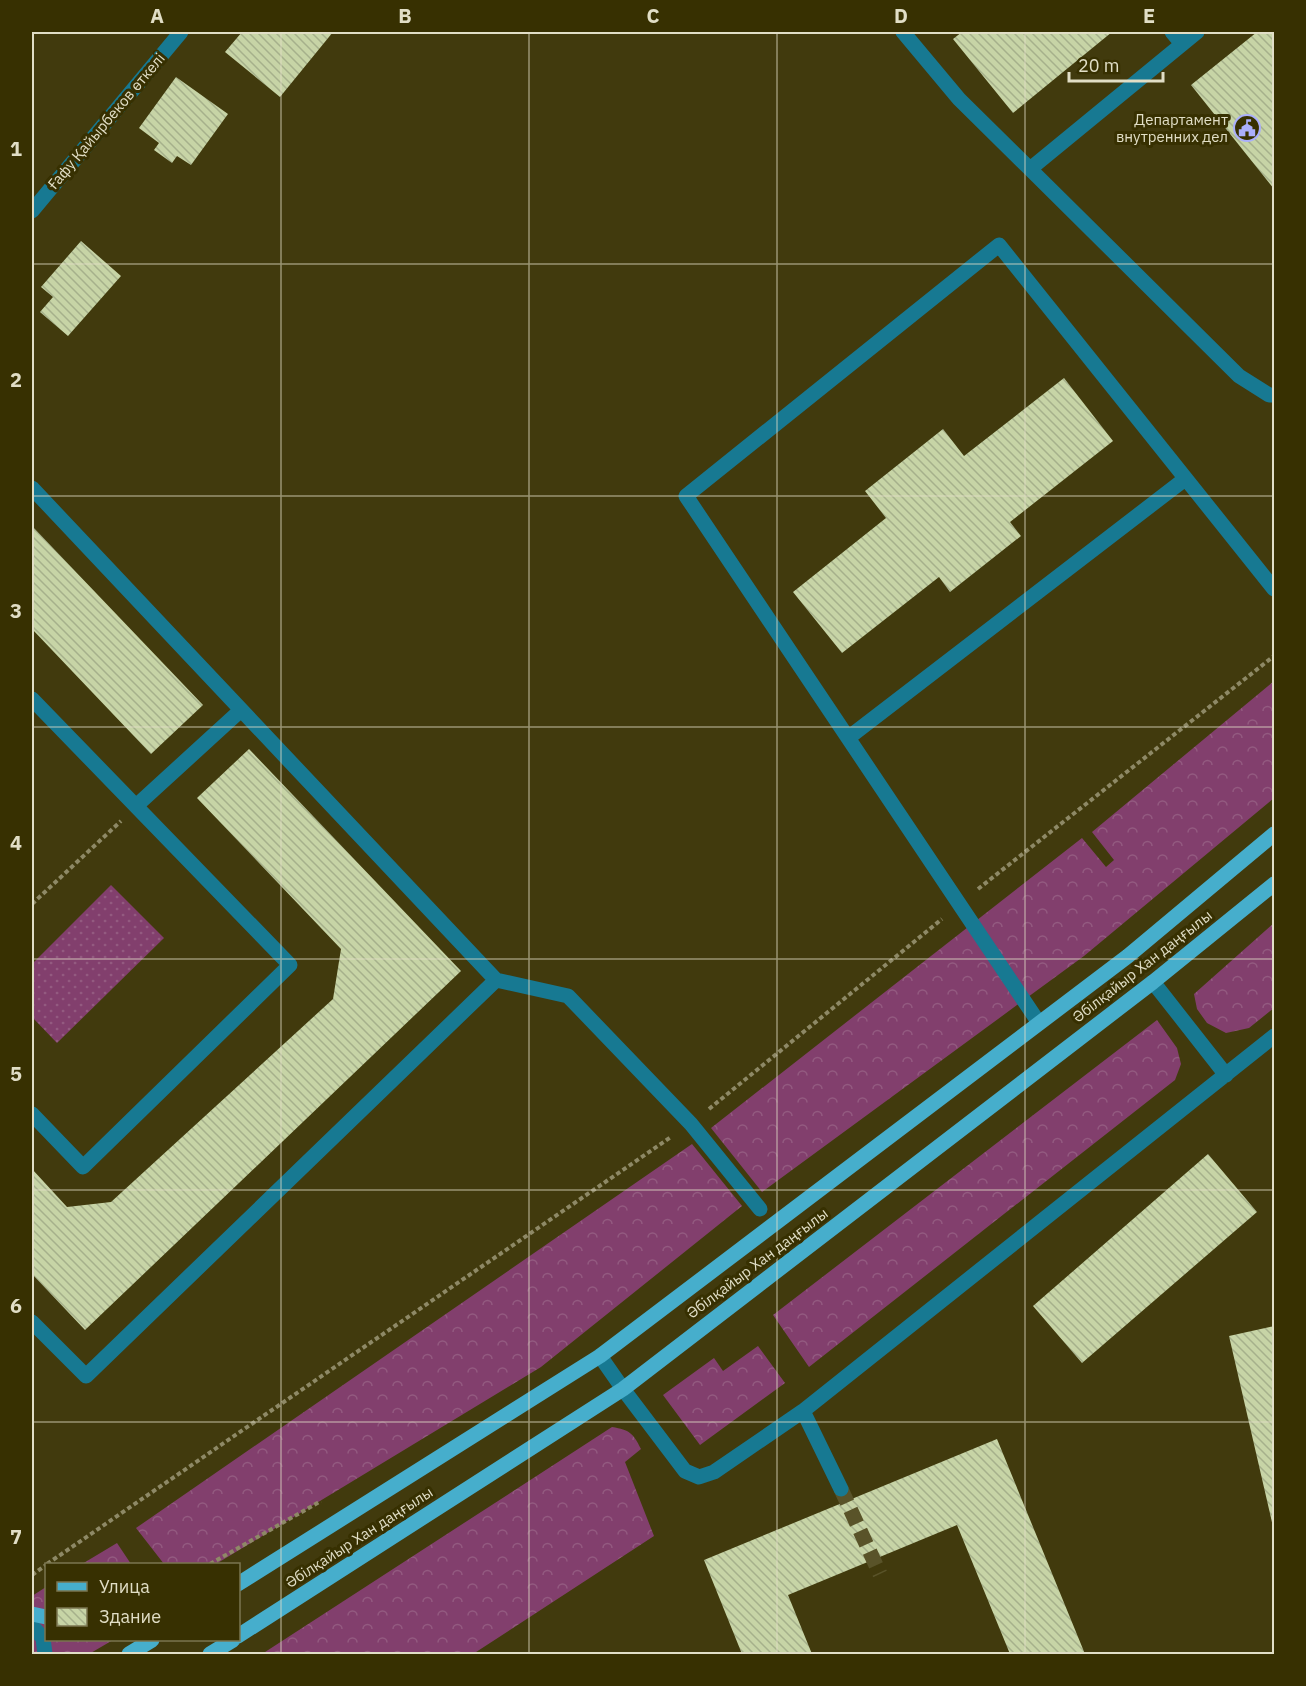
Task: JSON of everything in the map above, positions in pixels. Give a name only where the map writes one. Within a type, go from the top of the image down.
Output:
[{"type":"main road","name":"Әбілқайыр Хан даңғылы","points":[[240,1583],[600,1356],[1128,956],[1275,834]]},
{"type":"main road","name":"Әбілқайыр Хан даңғылы","points":[[240,1635],[623,1389],[1153,982],[1275,884]]},
{"type":"main road","points":[[129,1654],[150,1641]]},
{"type":"main road","points":[[210,1654],[232,1641]]},
{"type":"street","name":"Ғафу Қайырбеков өткелі","points":[[32,212],[181,32]]},
{"type":"street","points":[[903,32],[960,99],[1239,376],[1269,394],[1275,395]]},
{"type":"street","points":[[1172,32],[1182,44]]},
{"type":"street","points":[[1030,169],[1197,32]]},
{"type":"street","points":[[1039,1023],[686,496],[999,245],[1275,589]]},
{"type":"street","points":[[848,738],[1185,479]]},
{"type":"street","points":[[32,488],[496,980],[568,996],[691,1124],[760,1209]]},
{"type":"street","points":[[32,699],[290,965],[83,1167],[32,1114]]},
{"type":"street","points":[[136,806],[242,710]]},
{"type":"street","points":[[32,1322],[86,1376],[496,980]]},
{"type":"street","points":[[1153,982],[1226,1075]]},
{"type":"street","points":[[600,1356],[685,1470],[699,1477],[714,1472],[803,1411],[1275,1036]]},
{"type":"street","points":[[803,1411],[841,1489]]},
{"type":"street","points":[[32,1626],[43,1638],[45,1654]]},
{"type":"path","points":[[32,904],[136,806]]},
{"type":"path","points":[[32,1575],[45,1566]]},
{"type":"green space","points":[[1274,681],[1274,798],[1084,956],[762,1192],[711,1128],[1082,838],[1106,867],[1114,860],[1092,832]]},
{"type":"green space","points":[[111,885],[164,938],[57,1043],[32,1017],[32,964]]},
{"type":"green space","points":[[1274,923],[1274,1008],[1249,1028],[1226,1033],[1207,1023],[1197,1009],[1194,994]]},
{"type":"green space","points":[[1157,1020],[1177,1048],[1181,1064],[1175,1080],[809,1367],[773,1315]]},
{"type":"green space","points":[[692,1144],[742,1206],[541,1367],[218,1563],[163,1563],[136,1528]]},
{"type":"green space","points":[[758,1346],[785,1383],[700,1445],[663,1395],[714,1358],[723,1371]]},
{"type":"green space","points":[[612,1427],[630,1433],[641,1449],[625,1462],[654,1536],[473,1654],[262,1654]]},
{"type":"green space","points":[[117,1543],[130,1563],[84,1563]]},
{"type":"green space","points":[[45,1588],[45,1641],[111,1641],[89,1654],[32,1654],[32,1596]]},
{"type":"building","points":[[242,32],[333,32],[280,97],[225,52]]},
{"type":"building","points":[[962,32],[1112,32],[1013,113],[953,39]]},
{"type":"building","points":[[1257,32],[1274,32],[1274,189],[1191,85]]},
{"type":"building","points":[[176,77],[228,114],[191,165],[177,156],[172,163],[154,150],[159,143],[139,128]]},
{"type":"building","points":[[81,241],[121,276],[68,336],[40,312],[53,297],[41,287]]},
{"type":"building","points":[[1064,378],[1113,441],[1010,522],[1021,536],[950,592],[939,577],[842,653],[793,592],[886,518],[865,491],[943,429],[964,456]]},
{"type":"building","points":[[32,526],[203,705],[151,754],[32,629]]},
{"type":"building","points":[[249,749],[461,971],[85,1330],[32,1274],[32,1169],[67,1207],[111,1202],[333,999],[341,949],[197,798]]},
{"type":"building","points":[[1208,1154],[1257,1212],[1082,1363],[1033,1306]]},
{"type":"building","points":[[1274,1326],[1274,1531],[1229,1336]]},
{"type":"building","points":[[997,1439],[1085,1654],[1010,1654],[957,1525],[788,1595],[812,1654],[742,1654],[704,1560]]},
{"type":"tunnel","points":[[841,1489],[880,1574]]},
{"type":"place","name":"Департамент внутренних дел","points":[[1247,128]]}]
